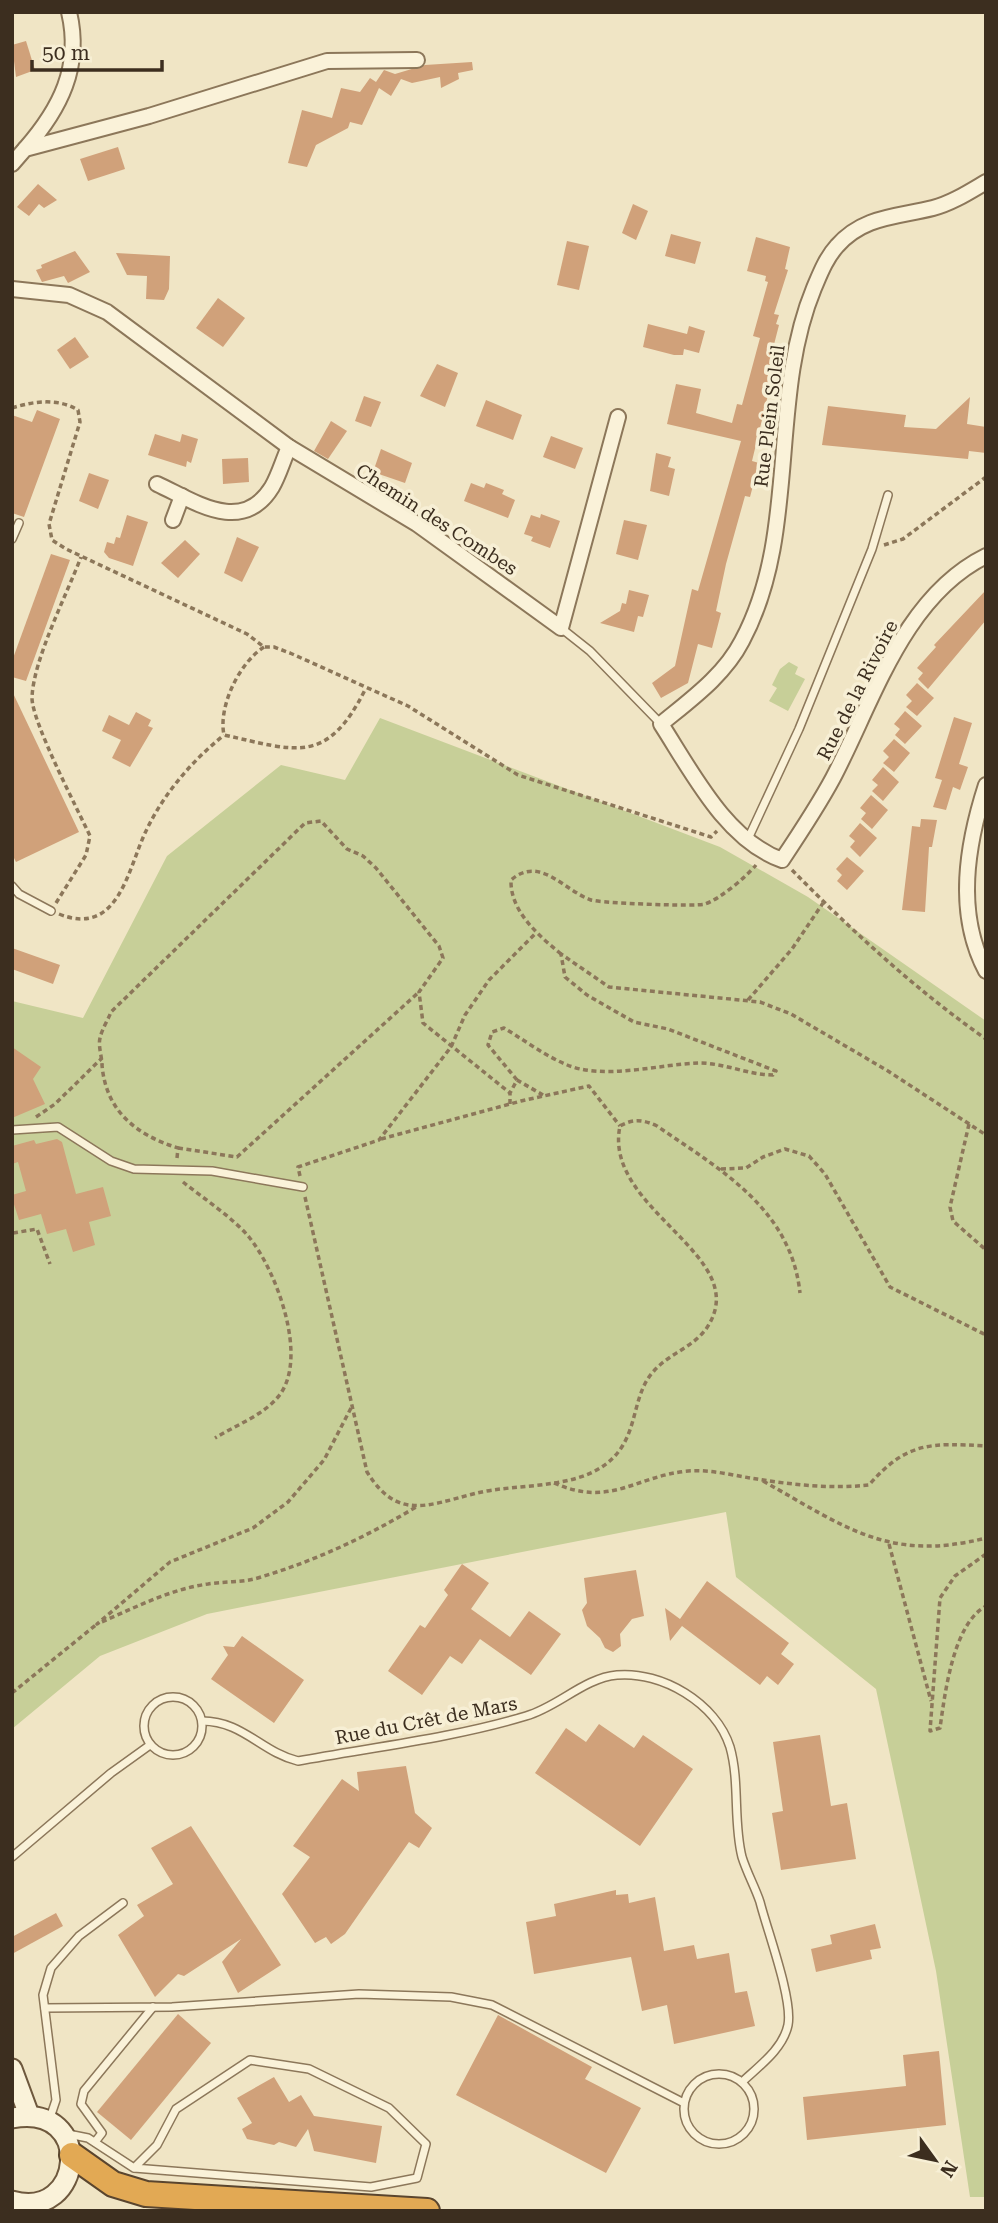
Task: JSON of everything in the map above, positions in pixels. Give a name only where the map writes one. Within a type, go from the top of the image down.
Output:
[{"type":"highway","points":[[61,2136],[113,2184],[146,2194],[427,2211]]},
{"type":"main road","points":[[12,2069],[21,2117],[61,2136],[70,2173],[43,2206],[12,2201]]},
{"type":"street","points":[[12,164],[45,127],[72,72],[74,36],[69,12]]},
{"type":"street","points":[[25,149],[149,116],[327,61],[417,60]]},
{"type":"street","name":"Rue Plein Soleil","points":[[661,724],[723,669],[742,643],[755,614],[769,560],[797,341],[822,269],[836,247],[856,229],[893,215],[933,208],[986,182]]},
{"type":"street","name":"Chemin des Combes","points":[[12,289],[69,295],[107,313],[289,447],[416,524],[561,628]]},
{"type":"street","points":[[561,628],[618,417]]},
{"type":"street","points":[[157,484],[228,514],[241,512],[265,496],[289,447]]},
{"type":"street","points":[[173,520],[182,495]]},
{"type":"street","name":"Rue de la Rivoire","points":[[782,860],[832,779],[912,624],[954,577],[986,556]]},
{"type":"street","name":"Chemin des Combes","points":[[661,724],[747,841],[765,854],[782,860]]},
{"type":"street","points":[[986,785],[971,841],[967,875],[971,925],[986,971]]},
{"type":"lane","points":[[747,841],[799,729],[872,549],[888,495]]},
{"type":"lane","points":[[12,539],[19,523]]},
{"type":"lane","name":"Chemin des Combes","points":[[561,628],[590,651],[661,724]]},
{"type":"lane","points":[[12,886],[19,894],[51,911]]},
{"type":"lane","points":[[13,1130],[58,1127],[111,1161],[134,1169],[177,1169],[240,1175],[303,1187]]},
{"type":"lane","name":"Rue du Crêt de Mars","points":[[202,1721],[216,1721],[246,1732],[282,1757],[298,1761],[481,1728],[527,1716],[549,1708],[579,1688],[616,1675],[641,1677],[681,1689],[708,1711],[730,1746],[742,1857],[757,1892],[788,2004],[788,2025],[779,2043],[743,2082]]},
{"type":"lane","points":[[171,1697],[191,1703],[202,1721],[202,1732],[190,1750],[169,1755],[150,1745],[145,1735],[146,1714],[161,1700],[171,1697]]},
{"type":"lane","points":[[12,1857],[111,1773],[150,1745]]},
{"type":"lane","points":[[123,1903],[79,1936],[51,1968],[43,1995],[61,2136],[95,2142],[134,2168],[371,2187],[417,2178],[426,2144],[389,2108],[309,2069],[250,2060],[176,2109],[157,2145],[134,2168]]},
{"type":"lane","points":[[45,2008],[153,2007],[359,1994],[451,1997],[492,2005],[684,2103]]},
{"type":"lane","points":[[95,2142],[102,2133],[81,2104],[83,2091],[153,2007]]},
{"type":"lane","points":[[726,2074],[743,2082],[753,2098],[754,2116],[746,2133],[731,2143],[712,2144],[696,2136],[685,2121],[684,2103],[692,2086],[707,2076],[726,2074]]},
{"type":"path","points":[[12,408],[55,402],[65,403],[78,411],[80,422],[50,524],[52,540],[81,557],[247,634],[264,647]]},
{"type":"path","points":[[872,549],[903,539],[986,477]]},
{"type":"path","points":[[81,557],[36,673],[32,700],[40,727],[90,836],[86,855],[51,911],[74,920],[88,921],[108,908],[129,881],[146,831],[181,774],[224,735]]},
{"type":"path","points":[[224,735],[221,720],[225,705],[253,654],[264,647],[274,647],[408,706],[518,775],[711,837],[729,820]]},
{"type":"path","points":[[224,735],[280,749],[302,749],[332,739],[353,714],[366,688]]},
{"type":"path","points":[[321,821],[347,849],[363,856],[376,868],[439,946],[443,958],[419,992],[237,1157],[178,1148],[155,1141],[128,1124],[111,1101],[102,1058],[100,1039],[111,1012],[305,823],[321,821]]},
{"type":"path","points":[[765,854],[746,877],[705,904],[593,901],[537,869],[520,871],[510,880],[510,896],[536,933],[609,987],[748,1000],[791,1014],[986,1135]]},
{"type":"path","points":[[782,860],[824,902],[952,1016],[986,1039]]},
{"type":"path","points":[[748,1000],[792,949],[824,902]]},
{"type":"path","points":[[379,1140],[451,1047],[465,1015],[489,980],[536,933]]},
{"type":"path","points":[[544,1096],[517,1080],[488,1045],[492,1032],[504,1028],[567,1065],[593,1069],[657,1070],[699,1063],[734,1066],[762,1075],[773,1075],[776,1071],[668,1029],[634,1021],[587,995],[565,977],[561,954]]},
{"type":"path","points":[[419,992],[423,1023],[510,1093]]},
{"type":"path","points":[[13,1130],[55,1104],[102,1058]]},
{"type":"path","points":[[510,1104],[510,1093],[517,1080]]},
{"type":"path","points":[[97,1624],[145,1604],[207,1584],[258,1578],[319,1558],[359,1541],[416,1507],[495,1488],[553,1483],[592,1473],[608,1463],[622,1447],[632,1427],[642,1390],[653,1372],[692,1344],[707,1327],[714,1308],[716,1290],[710,1272],[697,1253],[655,1214],[635,1188],[617,1141],[620,1126],[589,1086],[521,1101],[379,1140],[298,1167],[367,1472],[378,1490],[392,1501],[416,1507]]},
{"type":"path","points":[[620,1126],[629,1121],[644,1121],[719,1169],[773,1220],[790,1249],[800,1293]]},
{"type":"path","points":[[969,1124],[950,1207],[953,1220],[986,1250]]},
{"type":"path","points":[[178,1148],[177,1169],[183,1181],[248,1236],[274,1277],[292,1352],[288,1379],[279,1396],[261,1413],[215,1438]]},
{"type":"path","points":[[719,1169],[746,1168],[785,1149],[809,1156],[824,1174],[890,1287],[986,1335]]},
{"type":"path","points":[[12,1233],[37,1229],[50,1265]]},
{"type":"path","points":[[12,1693],[170,1562],[253,1528],[288,1502],[324,1460],[351,1406]]},
{"type":"path","points":[[553,1483],[576,1490],[610,1494],[687,1471],[712,1471],[762,1480],[845,1488],[869,1485],[884,1468],[907,1451],[934,1443],[986,1446]]},
{"type":"path","points":[[762,1480],[862,1536],[889,1544],[962,1544],[986,1538]]},
{"type":"path","points":[[889,1544],[933,1706]]},
{"type":"path","points":[[986,1554],[955,1576],[940,1598],[930,1731],[940,1728],[946,1683],[966,1626],[970,1618],[986,1606]]},
{"type":"green space","points":[[789,662],[798,667],[795,674],[805,679],[788,711],[769,701],[777,688],[772,685],[780,669]]},
{"type":"green space","points":[[380,718],[720,847],[808,897],[986,1021],[986,2197],[970,2197],[936,1971],[876,1689],[736,1577],[726,1512],[207,1614],[100,1656],[12,1729],[12,1001],[83,1018],[167,856],[281,765],[345,780]]},
{"type":"building","points":[[26,41],[35,70],[16,77],[12,45]]},
{"type":"building","points":[[472,62],[473,70],[458,73],[459,79],[441,88],[440,77],[412,83],[401,79],[391,96],[379,88],[362,125],[350,122],[348,128],[316,145],[307,167],[288,163],[302,110],[332,118],[341,88],[360,92],[370,78],[376,82],[384,70],[395,74],[425,65]]},
{"type":"building","points":[[118,147],[125,169],[88,181],[80,159]]},
{"type":"building","points":[[38,184],[57,200],[44,208],[39,204],[29,216],[17,207]]},
{"type":"building","points":[[633,204],[648,211],[636,240],[622,233]]},
{"type":"building","points":[[671,234],[701,242],[695,264],[665,256]]},
{"type":"building","points":[[756,237],[790,247],[785,269],[788,270],[774,314],[779,315],[776,324],[779,325],[769,364],[775,366],[752,461],[759,463],[750,497],[745,496],[726,564],[716,611],[721,613],[712,648],[698,644],[688,683],[661,698],[652,683],[675,666],[692,589],[698,591],[741,441],[667,424],[676,384],[701,389],[696,413],[732,423],[737,404],[742,405],[760,338],[753,336],[768,282],[765,281],[766,276],[747,271]]},
{"type":"building","points":[[567,241],[589,246],[579,290],[557,285]]},
{"type":"building","points":[[75,251],[90,272],[68,283],[64,276],[42,282],[36,270],[42,268],[41,265]]},
{"type":"building","points":[[116,253],[170,256],[169,289],[164,300],[146,299],[147,276],[127,275]]},
{"type":"building","points":[[218,298],[245,318],[223,347],[196,328]]},
{"type":"building","points":[[648,324],[687,334],[689,326],[705,331],[699,353],[684,349],[683,355],[674,355],[643,347]]},
{"type":"building","points":[[75,337],[89,357],[70,369],[57,350]]},
{"type":"building","points":[[437,364],[458,373],[445,407],[420,396]]},
{"type":"building","points":[[364,396],[381,402],[371,427],[355,421]]},
{"type":"building","points":[[970,397],[967,424],[986,427],[986,453],[969,451],[968,459],[822,445],[828,406],[906,415],[904,427],[936,429]]},
{"type":"building","points":[[486,400],[522,415],[513,440],[476,426]]},
{"type":"building","points":[[37,410],[60,419],[24,517],[12,513],[12,415],[32,422]]},
{"type":"building","points":[[331,421],[347,431],[328,459],[314,451]]},
{"type":"building","points":[[155,434],[180,442],[182,434],[198,439],[191,463],[187,461],[186,467],[148,455]]},
{"type":"building","points":[[551,436],[583,448],[575,469],[543,457]]},
{"type":"building","points":[[381,449],[412,463],[405,483],[373,472]]},
{"type":"building","points":[[656,453],[671,457],[668,467],[675,469],[669,496],[650,491]]},
{"type":"building","points":[[248,458],[249,482],[223,484],[222,459]]},
{"type":"building","points":[[89,473],[109,480],[98,509],[79,501]]},
{"type":"building","points":[[471,483],[484,488],[486,483],[504,490],[502,494],[515,500],[508,518],[464,501]]},
{"type":"building","points":[[541,514],[560,521],[550,548],[531,541],[533,537],[524,534],[531,515],[540,518]]},
{"type":"building","points":[[127,515],[148,522],[133,566],[109,558],[104,552],[107,542],[114,544],[116,537],[120,538]]},
{"type":"building","points":[[624,520],[647,525],[638,560],[616,554]]},
{"type":"building","points":[[237,537],[259,547],[242,582],[224,573]]},
{"type":"building","points":[[185,540],[200,554],[178,578],[161,563]]},
{"type":"building","points":[[51,554],[70,560],[26,681],[12,677],[12,661]]},
{"type":"building","points":[[629,590],[649,595],[643,617],[638,616],[634,632],[600,623],[620,611],[622,603],[626,604]]},
{"type":"building","points":[[986,590],[986,620],[928,689],[918,679],[923,673],[917,668],[936,647],[934,645]]},
{"type":"building","points":[[917,683],[934,698],[917,716],[906,707],[912,701],[906,695]]},
{"type":"building","points":[[12,691],[79,832],[16,862],[12,854]]},
{"type":"building","points":[[905,711],[922,726],[905,744],[895,735],[900,729],[894,724]]},
{"type":"building","points":[[136,712],[151,720],[148,726],[153,728],[130,767],[112,758],[121,740],[102,731],[109,715],[129,725]]},
{"type":"building","points":[[954,717],[972,723],[959,764],[968,767],[960,790],[953,787],[946,810],[933,807],[942,780],[935,778]]},
{"type":"building","points":[[894,739],[910,753],[894,772],[883,763],[889,757],[883,751]]},
{"type":"building","points":[[883,767],[899,782],[883,801],[872,791],[878,785],[872,780]]},
{"type":"building","points":[[871,795],[888,810],[872,829],[861,819],[866,813],[860,808]]},
{"type":"building","points":[[921,819],[937,820],[932,847],[929,847],[925,912],[902,910],[912,826],[920,827]]},
{"type":"building","points":[[860,823],[877,838],[860,857],[850,847],[855,841],[849,836]]},
{"type":"building","points":[[847,857],[864,871],[847,890],[837,881],[842,875],[836,869]]},
{"type":"building","points":[[12,948],[60,965],[53,984],[12,969]]},
{"type":"building","points":[[12,1047],[41,1067],[33,1079],[45,1104],[12,1118]]},
{"type":"building","points":[[57,1139],[62,1142],[76,1194],[103,1187],[111,1216],[89,1222],[95,1245],[73,1252],[66,1229],[47,1234],[41,1214],[19,1220],[12,1198],[12,1195],[26,1191],[18,1162],[12,1164],[12,1146],[34,1140],[36,1144]]},
{"type":"building","points":[[462,1564],[489,1583],[471,1609],[510,1637],[529,1611],[561,1634],[531,1675],[480,1639],[462,1664],[450,1656],[422,1695],[388,1671],[420,1625],[425,1628],[448,1595],[444,1590]]},
{"type":"building","points":[[636,1570],[644,1616],[632,1619],[620,1634],[621,1646],[613,1652],[605,1648],[600,1638],[587,1626],[582,1610],[587,1603],[584,1578]]},
{"type":"building","points":[[707,1581],[789,1643],[781,1654],[794,1664],[778,1685],[767,1676],[760,1685],[682,1626],[670,1641],[665,1608],[680,1619]]},
{"type":"building","points":[[242,1636],[304,1680],[274,1723],[211,1679],[228,1655],[223,1646],[234,1647]]},
{"type":"building","points":[[599,1724],[634,1748],[643,1735],[693,1769],[640,1846],[535,1773],[566,1728],[586,1742]]},
{"type":"building","points":[[820,1735],[831,1806],[847,1803],[856,1859],[781,1870],[772,1813],[783,1811],[773,1742]]},
{"type":"building","points":[[406,1766],[415,1813],[432,1828],[419,1848],[409,1842],[345,1934],[331,1944],[326,1937],[315,1943],[282,1894],[310,1857],[293,1846],[342,1779],[359,1791],[357,1772]]},
{"type":"building","points":[[191,1826],[281,1965],[238,1993],[222,1962],[241,1939],[184,1976],[178,1974],[155,1997],[118,1935],[144,1916],[137,1905],[173,1884],[151,1848]]},
{"type":"building","points":[[616,1890],[616,1895],[628,1894],[629,1903],[655,1897],[664,1951],[694,1945],[697,1959],[729,1953],[735,1993],[747,1991],[755,2026],[674,2044],[667,2005],[642,2011],[631,1957],[534,1974],[526,1922],[556,1916],[554,1904]]},
{"type":"building","points":[[56,1913],[63,1926],[12,1954],[12,1937]]},
{"type":"building","points":[[875,1924],[881,1948],[870,1950],[872,1959],[816,1972],[811,1949],[832,1944],[830,1935]]},
{"type":"building","points":[[178,2014],[211,2043],[131,2140],[97,2112]]},
{"type":"building","points":[[498,2015],[592,2067],[585,2079],[641,2108],[606,2173],[456,2095]]},
{"type":"building","points":[[939,2051],[946,2125],[807,2140],[803,2097],[906,2086],[903,2055]]},
{"type":"building","points":[[274,2077],[289,2102],[301,2095],[314,2116],[382,2126],[376,2163],[314,2151],[308,2129],[296,2147],[279,2142],[274,2145],[247,2139],[242,2129],[252,2123],[237,2098]]}]
